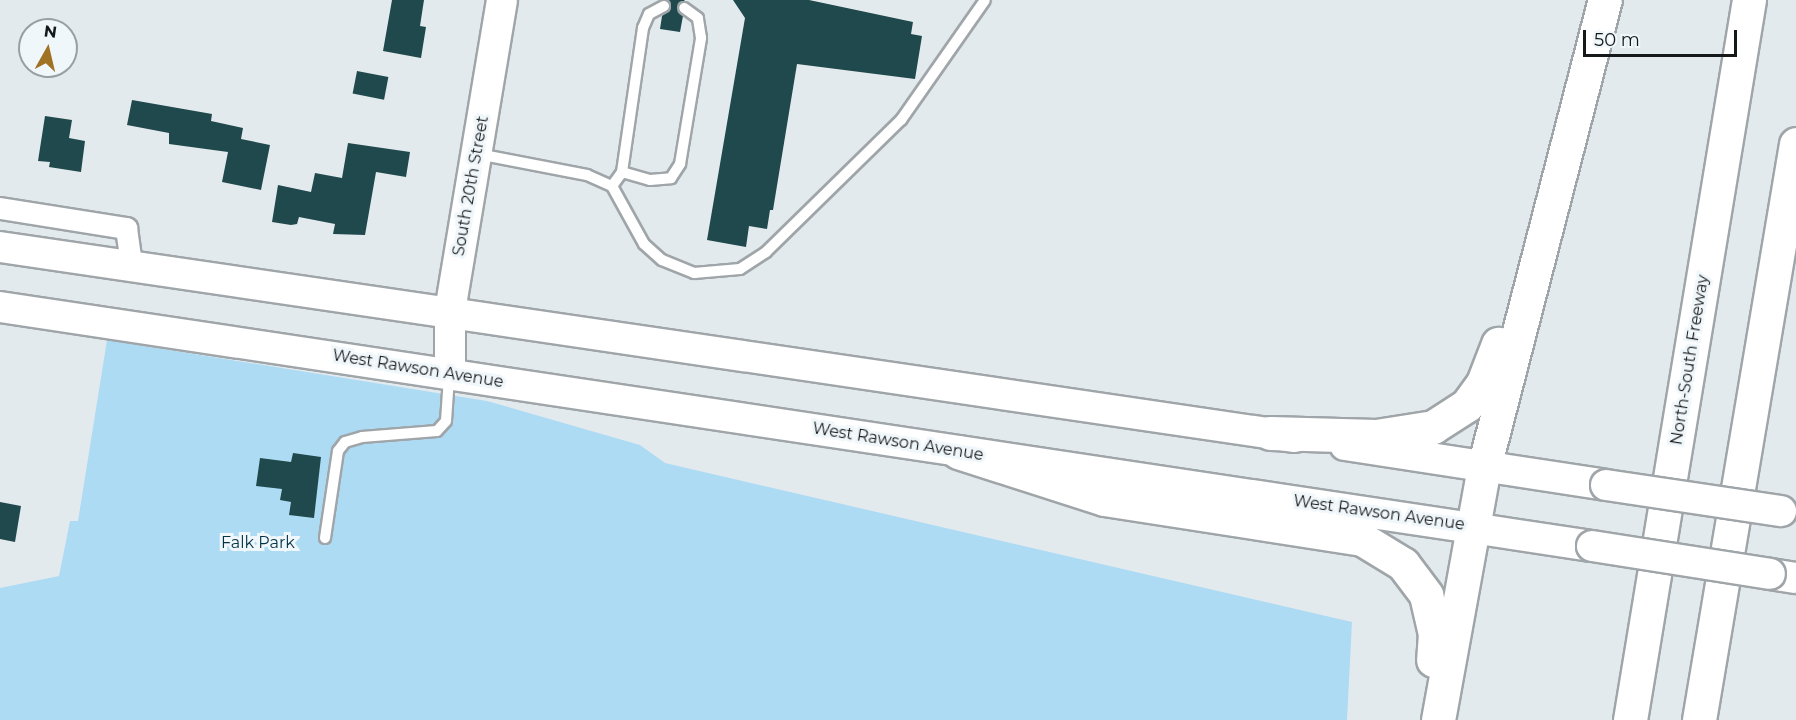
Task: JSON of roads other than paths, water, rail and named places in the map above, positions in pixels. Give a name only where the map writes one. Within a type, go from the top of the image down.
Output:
[{"type":"highway","points":[[1438,720],[1484,467],[1542,231],[1605,0]]},
{"type":"highway","name":"North-South Freeway","points":[[1630,720],[1749,0]]},
{"type":"highway","points":[[1700,720],[1796,144]]},
{"type":"highway","points":[[1270,433],[1376,436],[1433,428],[1451,418],[1483,383],[1514,290],[1542,231]]},
{"type":"highway","points":[[958,452],[1104,498],[1362,539],[1380,547],[1415,578],[1431,610],[1435,633],[1429,720]]},
{"type":"main road","name":"South 20th Street","points":[[450,374],[450,311],[502,0]]},
{"type":"main road","points":[[0,247],[450,311],[1788,512]]},
{"type":"main road","name":"West Rawson Avenue","points":[[0,307],[958,452],[1472,527],[1783,576]]},
{"type":"street","points":[[0,208],[126,228],[131,265]]},
{"type":"lane","points":[[476,154],[587,175],[612,186],[644,244],[662,260],[694,273],[740,269],[766,252],[901,120],[985,0]]},
{"type":"lane","points":[[612,186],[622,172],[643,28],[649,14],[664,6]]},
{"type":"lane","points":[[622,172],[650,180],[671,178],[680,164],[701,38],[698,18],[684,8]]},
{"type":"lane","points":[[325,538],[338,451],[345,442],[362,437],[437,431],[446,421],[450,374]]},
{"type":"park label","name":"Falk Park","points":[[258,543]]}]
